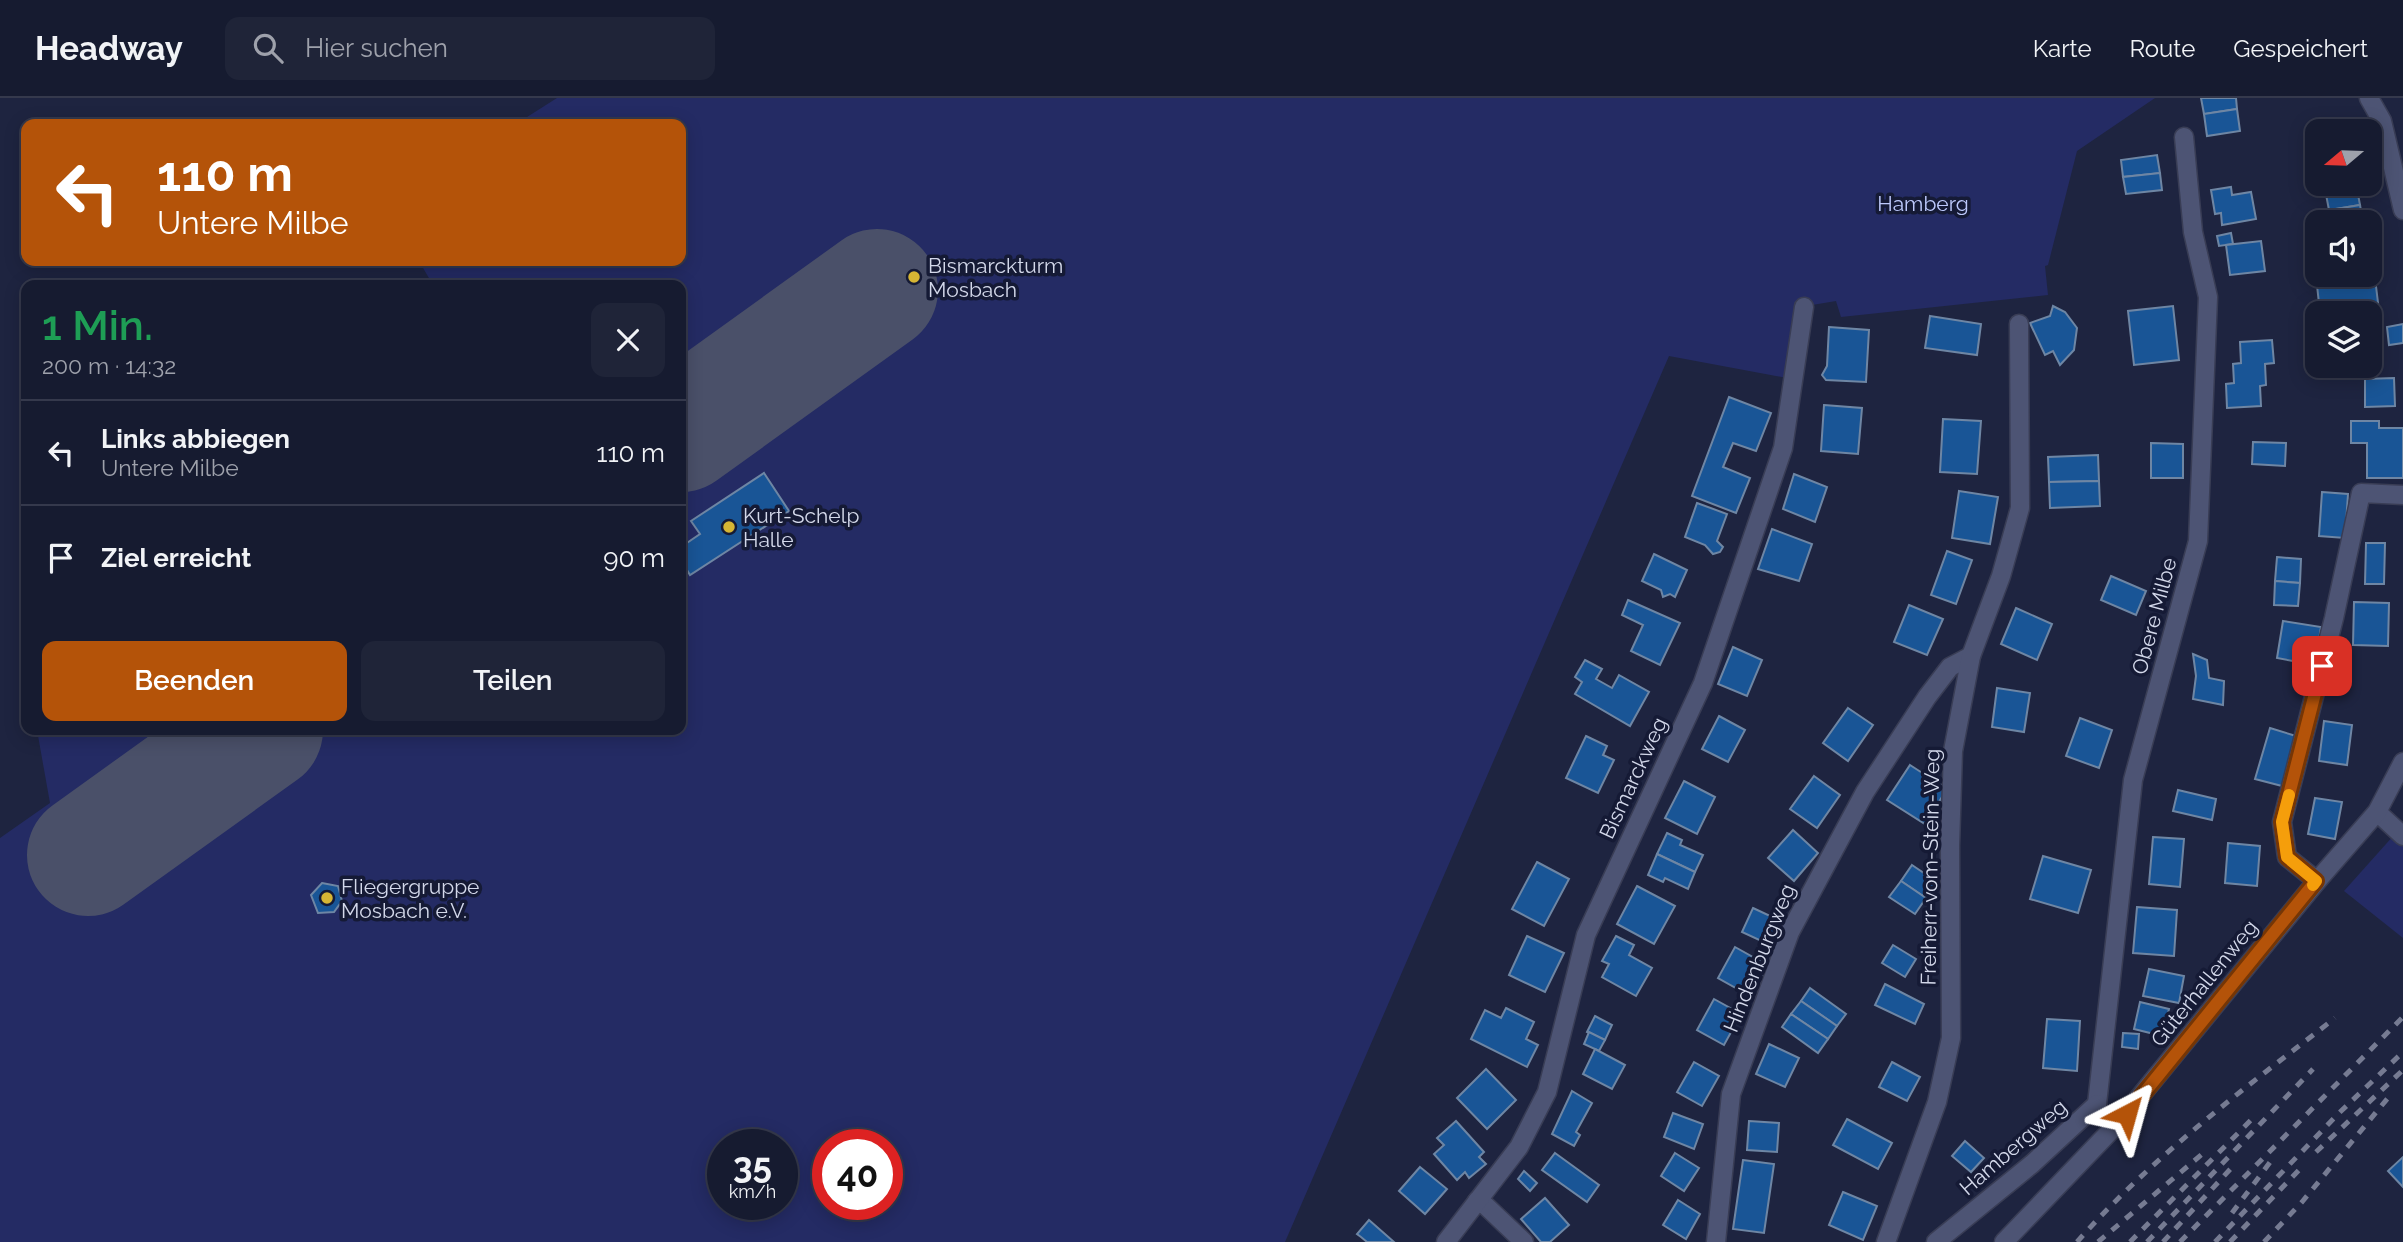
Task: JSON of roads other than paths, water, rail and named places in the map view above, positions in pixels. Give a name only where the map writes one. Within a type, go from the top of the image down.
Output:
[{"type":"street","points":[[2369,98],[2382,121],[2403,210]]},
{"type":"street","name":"Obere Milbe","points":[[2097,1104],[2133,780],[2198,541],[2208,297],[2193,232],[2184,137]]},
{"type":"street","name":"Bismarckweg","points":[[1446,1242],[1519,1147],[1546,1093],[1586,935],[1703,682],[1783,448],[1804,307]]},
{"type":"street","name":"Freiherr-vom-Stein-Weg","points":[[1886,1242],[1937,1102],[1951,1038],[1950,846],[1953,751],[1970,656],[2001,576],[2020,508],[2019,324]]},
{"type":"street","points":[[2316,881],[2287,857],[2282,822],[2334,618],[2361,493],[2403,495]]},
{"type":"street","name":"Hindenburgweg","points":[[1716,1242],[1731,1094],[1790,932],[1865,792],[1913,718],[1950,667],[1970,656]]},
{"type":"street","name":"Güterhallenweg","points":[[2004,1242],[2119,1122],[2316,881],[2377,812],[2403,762]]},
{"type":"street","points":[[2377,812],[2403,836]]},
{"type":"street","name":"Hambergweg","points":[[1936,1242],[2032,1164],[2097,1104],[2119,1122]]},
{"type":"street","points":[[1477,1202],[1486,1206],[1524,1242]]},
{"type":"railway","points":[[2180,1242],[2403,1017]]},
{"type":"railway","points":[[2077,1242],[2168,1152],[2335,1018]]},
{"type":"railway","points":[[2215,1242],[2338,1114],[2403,1052]]},
{"type":"railway","points":[[2147,1242],[2313,1069]]},
{"type":"railway","points":[[2316,1152],[2403,1070]]},
{"type":"railway","points":[[2264,1242],[2302,1202],[2392,1093]]},
{"type":"railway","points":[[2130,1242],[2256,1115]]},
{"type":"railway","points":[[2098,1242],[2207,1150]]},
{"type":"railway","points":[[2232,1213],[2274,1157]]},
{"type":"railway","points":[[2163,1242],[2235,1164]]},
{"type":"railway","points":[[2230,1242],[2300,1169]]},
{"type":"place","name":"Bismarckturm Mosbach","points":[[914,277]]},
{"type":"place","name":"Kurt-Schelp Halle","points":[[729,527]]},
{"type":"place","name":"Fliegergruppe Mosbach e.V.","points":[[327,898]]},
{"type":"park label","name":"Hamberg","points":[[1923,203]]}]
